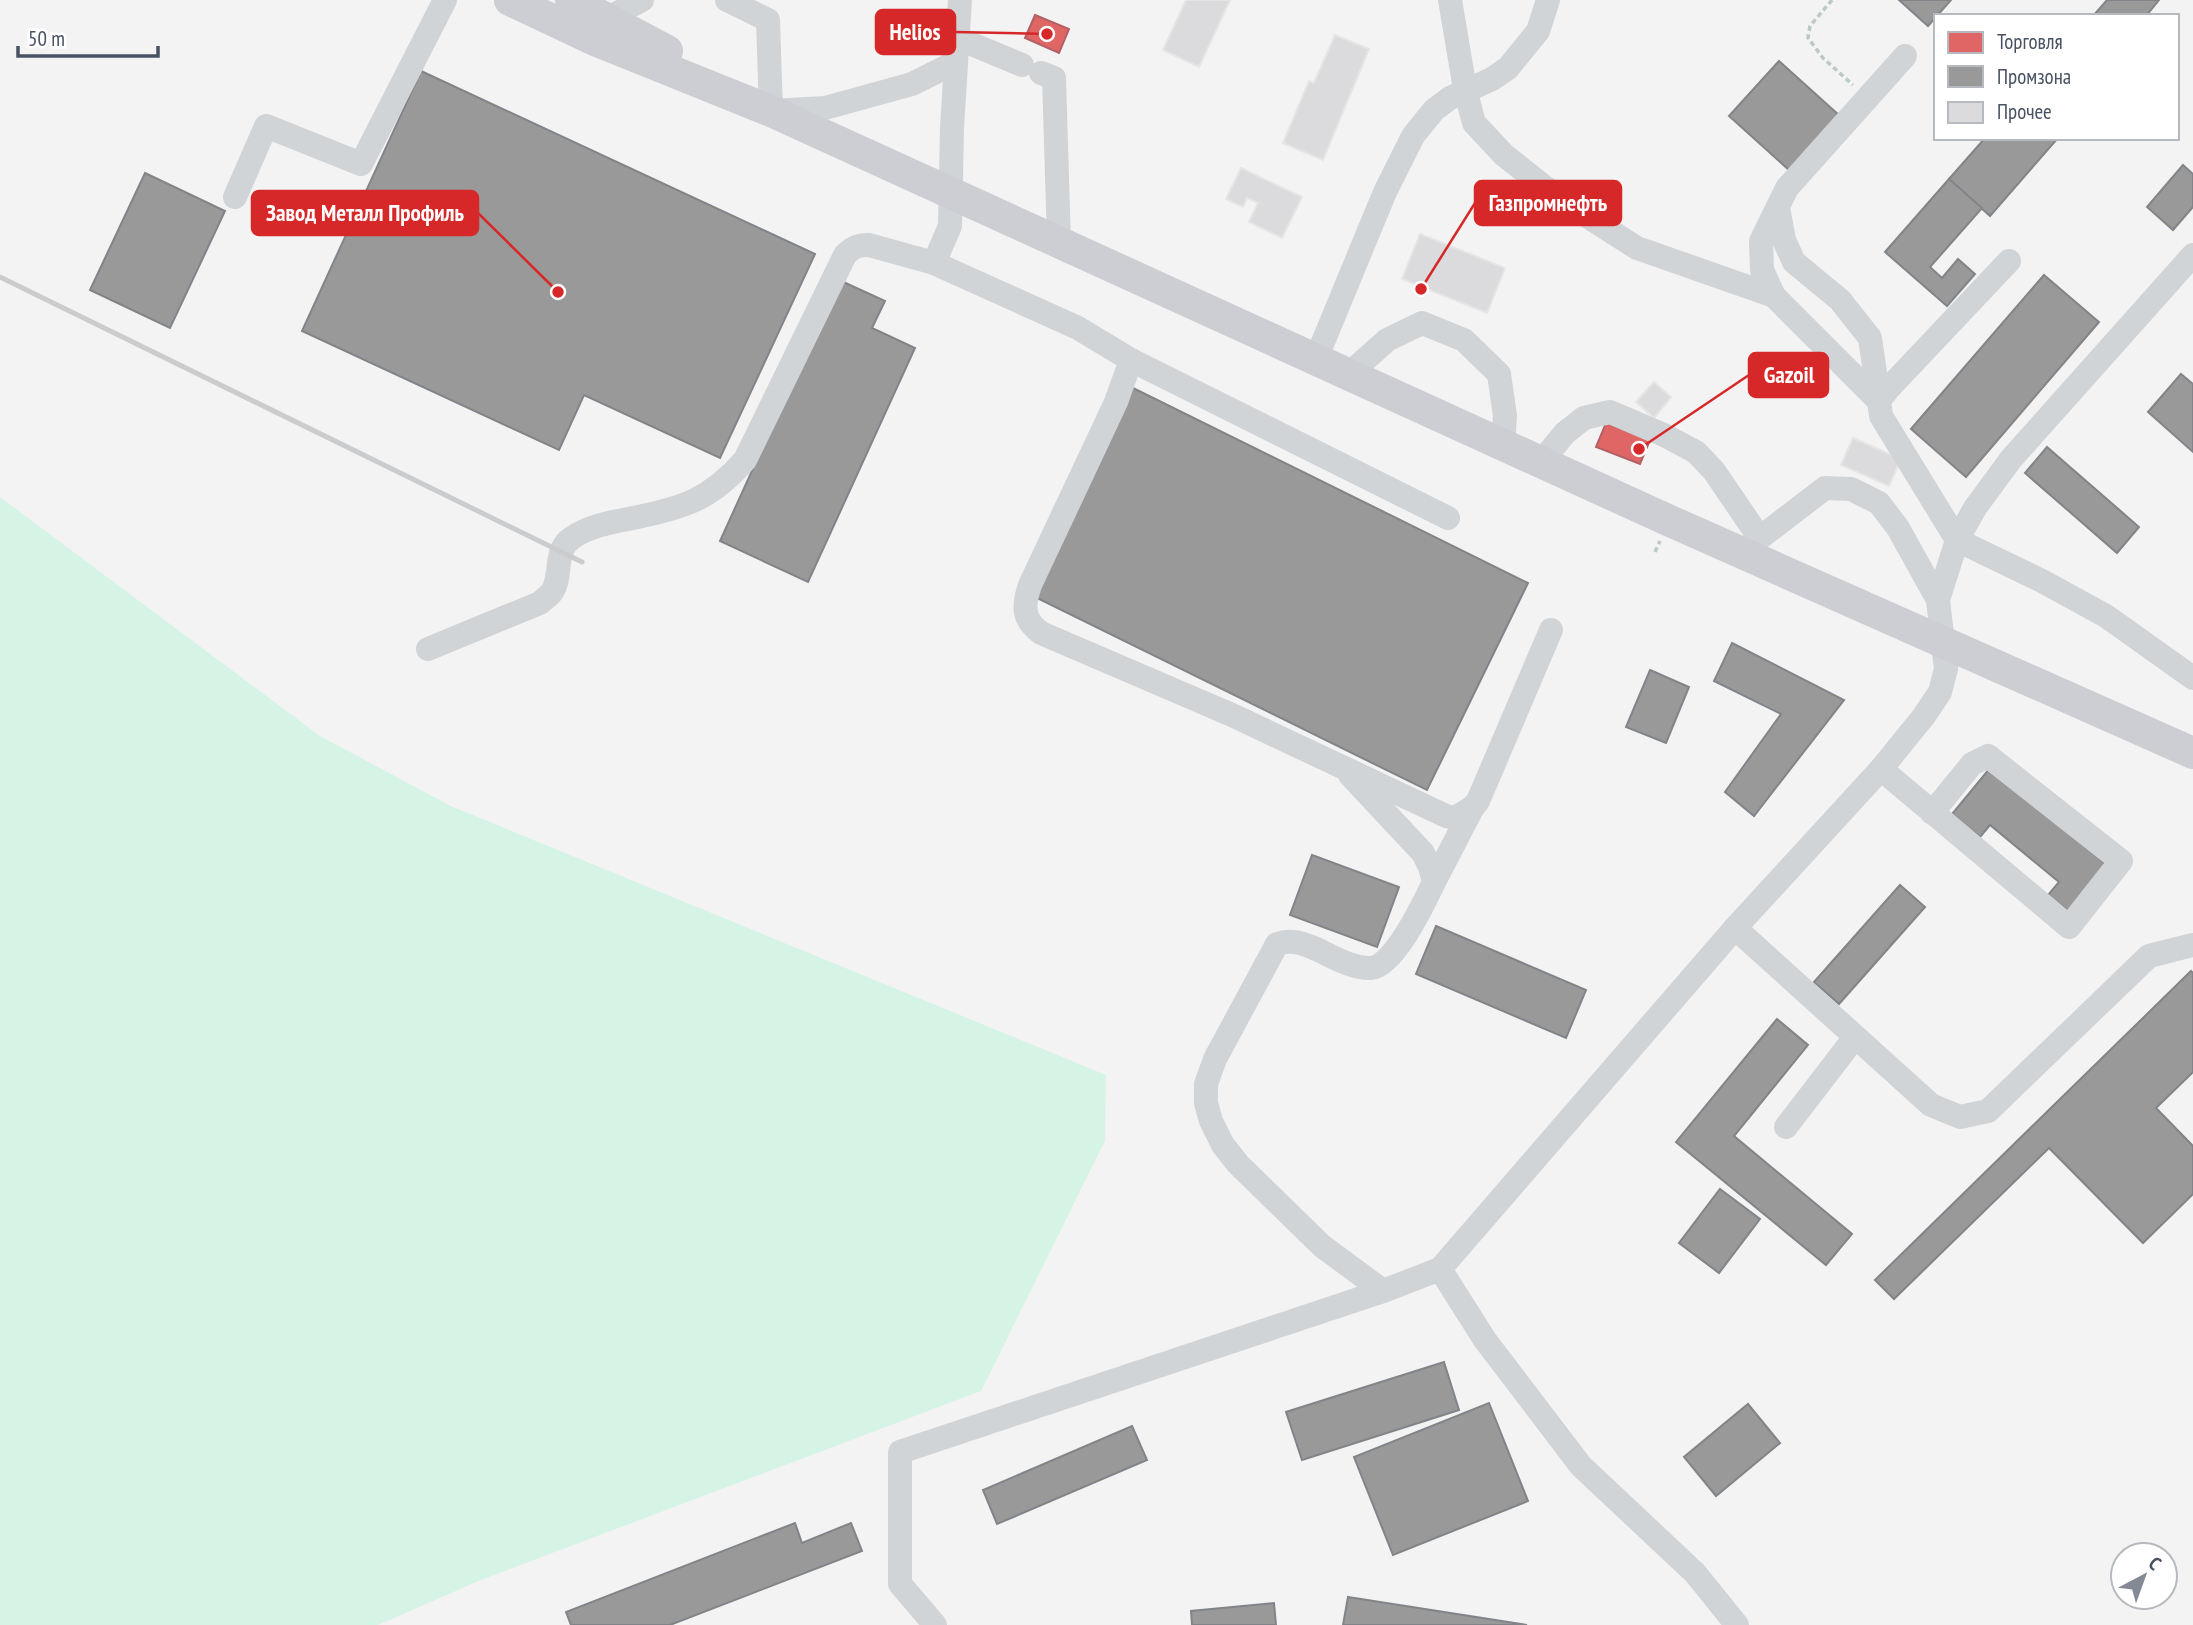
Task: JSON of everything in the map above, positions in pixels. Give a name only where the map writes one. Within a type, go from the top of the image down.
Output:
[{"type":"main road","points":[[510,0],[597,41],[771,111],[1541,462],[1750,545],[1944,643],[2193,754]]},
{"type":"main road","points":[[571,0],[608,18],[771,111]]},
{"type":"street","points":[[235,197],[266,126],[361,164],[445,0]]},
{"type":"street","points":[[608,18],[642,0]]},
{"type":"street","points":[[727,0],[768,20],[771,111],[825,108],[912,84],[956,50]]},
{"type":"street","points":[[934,263],[950,226],[960,0]]},
{"type":"street","points":[[1450,0],[1465,89],[1474,123],[1504,155],[1558,197],[1637,248],[1774,296]]},
{"type":"street","points":[[1316,359],[1385,191],[1413,136],[1434,110],[1465,89],[1492,79],[1508,68],[1538,31],[1548,0]]},
{"type":"street","points":[[956,50],[1032,69],[1054,78],[1059,242]]},
{"type":"street","points":[[1879,401],[1774,296],[1762,270],[1760,240],[1787,188],[1905,56]]},
{"type":"street","points":[[1778,206],[1784,240],[1794,262],[1840,300],[1870,338],[1881,416],[1957,540],[2106,616],[2193,678]]},
{"type":"street","points":[[428,649],[540,603],[552,591],[560,551],[568,540],[579,533],[611,522],[691,503],[731,476],[744,460],[845,255],[858,245],[869,245],[934,263],[1078,328],[1131,359],[1448,518]]},
{"type":"street","points":[[1938,600],[1957,540],[1975,508],[2011,458],[2193,255]]},
{"type":"street","points":[[1879,401],[2009,261]]},
{"type":"street","points":[[1349,374],[1387,340],[1422,323],[1464,340],[1499,374],[1505,416],[1503,445]]},
{"type":"street","points":[[1131,359],[1116,402],[1030,585],[1025,606],[1031,625],[1041,633],[1232,715],[1446,816],[1455,818],[1474,807]]},
{"type":"street","points":[[935,1625],[900,1584],[900,1452],[1383,1291],[1440,1269],[1735,928],[1881,769],[1940,692],[1946,669],[1938,600],[1898,528],[1879,503],[1851,489],[1825,488],[1750,545],[1714,471],[1696,453],[1664,435],[1610,412],[1584,418],[1565,433],[1541,462]]},
{"type":"street","points":[[1383,1291],[1322,1246],[1238,1164],[1223,1145],[1211,1121],[1206,1103],[1206,1084],[1215,1059],[1277,944],[1287,940],[1299,943],[1371,968],[1380,965],[1396,950],[1474,807],[1551,630]]},
{"type":"street","points":[[1881,769],[1932,813],[2069,927],[2121,861],[1988,755],[1972,764],[1932,813]]},
{"type":"street","points":[[1342,767],[1423,853],[1434,882]]},
{"type":"street","points":[[1735,928],[1931,1105],[1960,1118],[1988,1111],[2149,956],[2193,945]]},
{"type":"street","points":[[1786,1127],[1855,1037]]},
{"type":"street","points":[[1440,1269],[1485,1340],[1581,1466],[1695,1573],[1737,1625]]},
{"type":"path","points":[[1832,0],[1810,26],[1808,38],[1823,58],[1867,98]]},
{"type":"green space","points":[[0,497],[320,736],[451,806],[1106,1075],[1105,1141],[981,1391],[481,1580],[378,1625],[0,1625]]},
{"type":"building: Торговля","points":[[1035,15],[1069,29],[1059,53],[1025,38]]},
{"type":"building: Торговля","points":[[1606,423],[1650,440],[1640,464],[1596,447]]},
{"type":"building: Промзона","points":[[1899,0],[1951,0],[1939,14],[1934,14],[1934,19],[1928,26]]},
{"type":"building: Промзона","points":[[2107,0],[2159,0],[2148,14],[2095,14]]},
{"type":"building: Промзона","points":[[1779,61],[1839,115],[1789,170],[1729,116]]},
{"type":"building: Промзона","points":[[421,71],[815,254],[720,458],[584,395],[559,450],[302,331]]},
{"type":"building: Промзона","points":[[1983,140],[2056,140],[1990,216],[1949,179]]},
{"type":"building: Промзона","points":[[2183,165],[2193,174],[2193,207],[2173,230],[2147,207]]},
{"type":"building: Промзона","points":[[145,173],[225,211],[170,328],[90,290]]},
{"type":"building: Промзона","points":[[1949,179],[1982,208],[1930,267],[1942,278],[1958,259],[1975,274],[1947,306],[1885,252]]},
{"type":"building: Промзона","points":[[2044,275],[2099,322],[1966,477],[1911,429]]},
{"type":"building: Промзона","points":[[839,280],[885,301],[872,328],[915,348],[808,582],[720,541]]},
{"type":"building: Промзона","points":[[2181,374],[2193,384],[2193,452],[2148,412]]},
{"type":"building: Промзона","points":[[1133,388],[1528,583],[1427,790],[1031,595]]},
{"type":"building: Промзона","points":[[2047,447],[2139,527],[2117,553],[2025,473]]},
{"type":"building: Промзона","points":[[1732,643],[1844,700],[1754,816],[1725,792],[1781,714],[1714,681]]},
{"type":"building: Промзона","points":[[1650,670],[1689,687],[1666,743],[1626,727]]},
{"type":"building: Промзона","points":[[1990,768],[2109,867],[2071,913],[2048,895],[2059,882],[1990,825],[1980,837],[1952,814]]},
{"type":"building: Промзона","points":[[1312,855],[1399,887],[1377,947],[1290,915]]},
{"type":"building: Промзона","points":[[1900,885],[1925,907],[1839,1004],[1814,982]]},
{"type":"building: Промзона","points":[[1436,926],[1586,990],[1566,1038],[1416,974]]},
{"type":"building: Промзона","points":[[2191,971],[2193,1072],[2156,1108],[2193,1146],[2193,1194],[2143,1243],[2049,1148],[1894,1299],[1875,1280]]},
{"type":"building: Промзона","points":[[1777,1019],[1808,1045],[1734,1136],[1852,1234],[1826,1265],[1676,1142]]},
{"type":"building: Промзона","points":[[1720,1189],[1760,1219],[1719,1273],[1679,1243]]},
{"type":"building: Промзона","points":[[1444,1362],[1459,1410],[1302,1460],[1286,1412]]},
{"type":"building: Промзона","points":[[1489,1403],[1528,1501],[1393,1555],[1354,1457]]},
{"type":"building: Промзона","points":[[1748,1404],[1780,1443],[1716,1496],[1684,1457]]},
{"type":"building: Промзона","points":[[1132,1426],[1147,1460],[997,1524],[983,1490]]},
{"type":"building: Промзона","points":[[795,1523],[802,1543],[851,1523],[862,1551],[670,1625],[571,1625],[566,1612]]},
{"type":"building: Промзона","points":[[1348,1597],[1527,1625],[1343,1625]]},
{"type":"building: Промзона","points":[[1274,1603],[1276,1625],[1192,1625],[1191,1611]]},
{"type":"building: Прочее","points":[[1186,0],[1230,0],[1199,67],[1163,50]]},
{"type":"building: Прочее","points":[[1335,35],[1369,49],[1323,160],[1283,143],[1309,81],[1314,83]]},
{"type":"building: Прочее","points":[[1241,168],[1302,197],[1282,238],[1249,222],[1258,203],[1247,198],[1243,207],[1226,199]]},
{"type":"building: Прочее","points":[[1420,234],[1505,268],[1487,313],[1402,279]]},
{"type":"building: Прочее","points":[[1654,382],[1671,397],[1654,418],[1636,402]]},
{"type":"building: Прочее","points":[[1853,438],[1901,459],[1889,486],[1841,465]]},
{"type":"railway","points":[[0,277],[582,562]]},
{"type":"place","name":"Helios","points":[[1047,34]]},
{"type":"place","name":"Газпромнефть","points":[[1421,289]]},
{"type":"place","name":"Завод Металл Профиль","points":[[558,292]]},
{"type":"place","name":"Gazoil","points":[[1639,449]]}]
